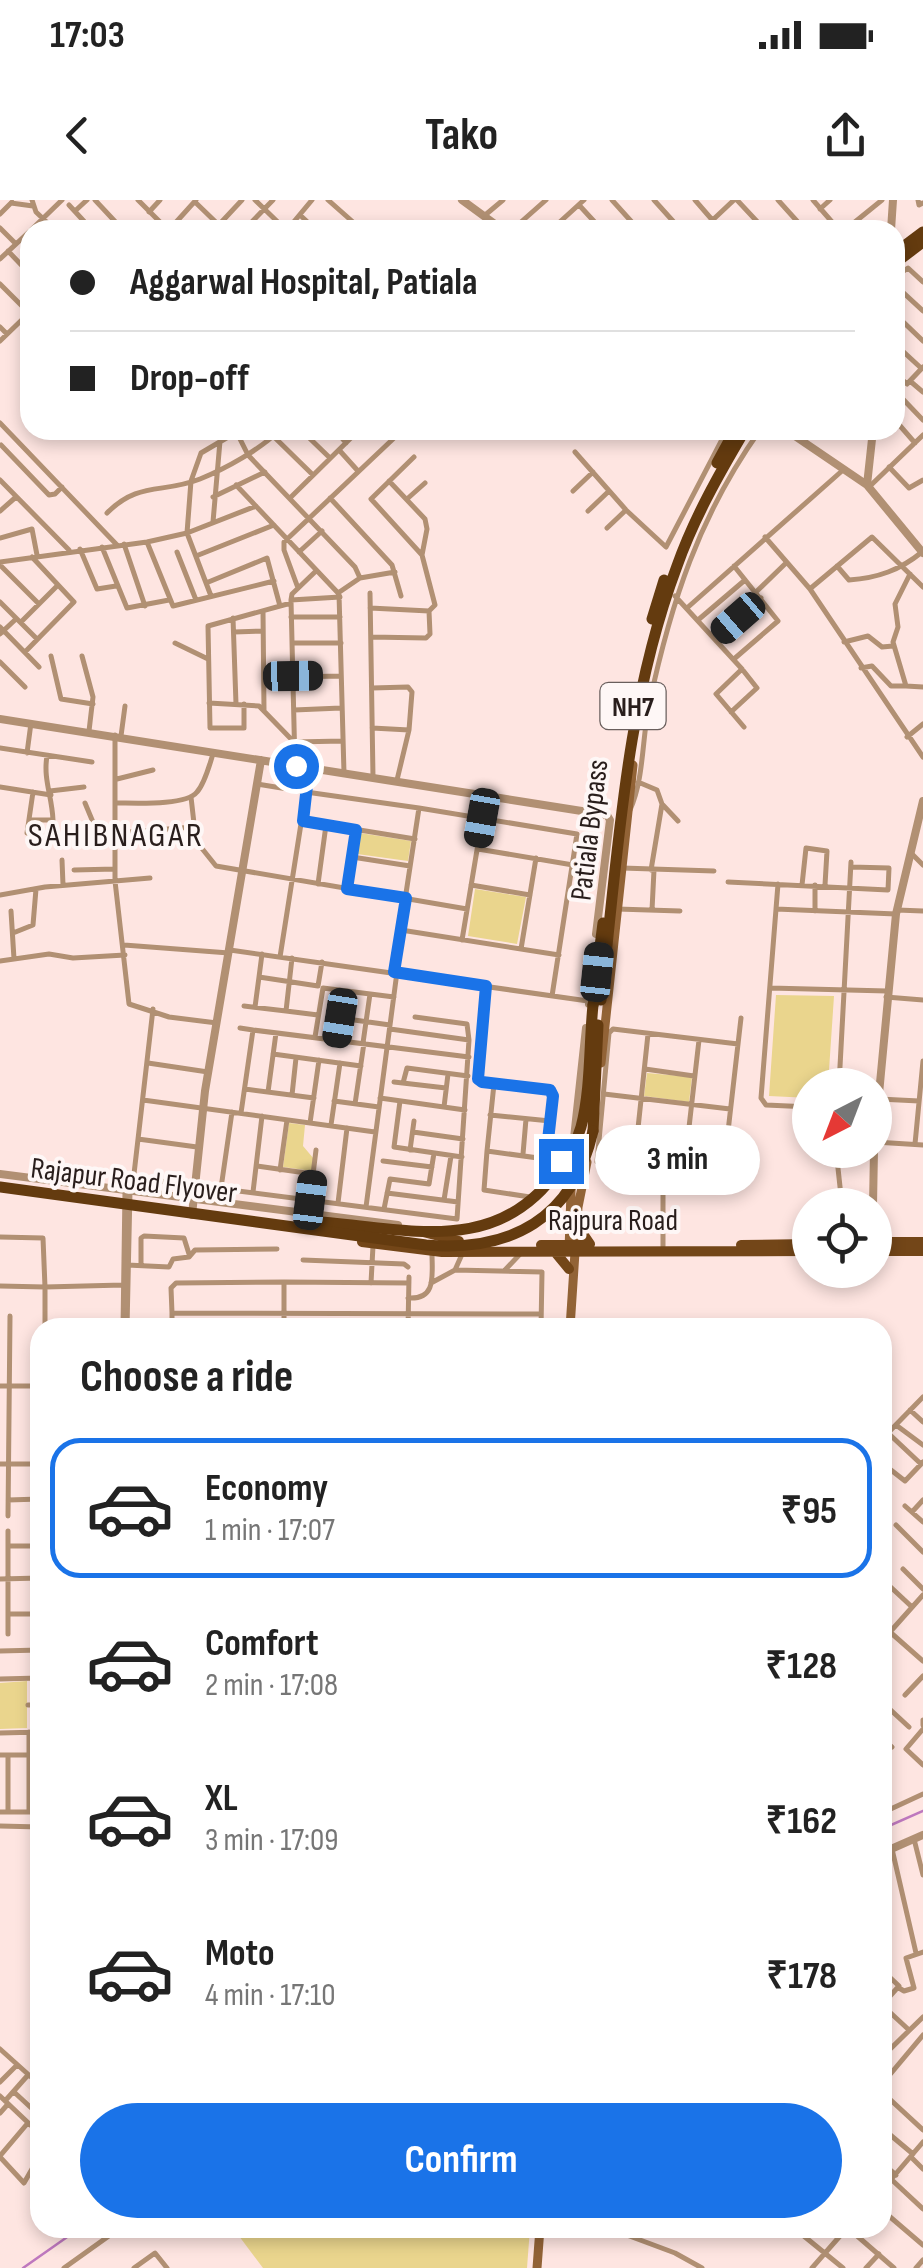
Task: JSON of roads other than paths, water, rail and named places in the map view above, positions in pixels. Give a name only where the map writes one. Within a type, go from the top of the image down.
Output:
[{"type":"highway","name":"Patiala Bypass","points":[[441,1232],[476,1229],[514,1214],[547,1186],[581,1128],[598,1003],[616,798],[645,648],[656,602],[681,536],[731,440]]},
{"type":"highway","name":"Patiala Bypass","points":[[632,745],[656,629],[677,565],[712,486],[739,440]]},
{"type":"highway","name":"Rajapur Road Flyover","points":[[0,1184],[426,1245],[462,1247],[508,1238],[528,1228],[554,1208],[582,1171],[594,1132],[598,1003],[632,745]]},
{"type":"highway","points":[[567,1157],[583,1176]]},
{"type":"highway","name":"Rajapur Road Flyover","points":[[0,1184],[309,1222]]},
{"type":"highway","name":"Rajpura Road","points":[[309,1222],[441,1232]]},
{"type":"main road","points":[[570,1318],[583,1176],[595,1130],[598,1003],[617,909],[629,813],[632,745]]},
{"type":"main road","points":[[567,1157],[572,1164],[577,1248]]},
{"type":"main road","name":"Rajpura Road","points":[[0,1184],[126,1208],[437,1252],[663,1246],[792,1248]]},
{"type":"main road","name":"Rajpura Road","points":[[419,1230],[444,1240],[577,1248],[792,1248]]},
{"type":"main road","points":[[892,1242],[923,1242]]},
{"type":"main road","points":[[892,1250],[923,1250]]},
{"type":"main road","points":[[554,1251],[572,1272]]},
{"type":"main road","points":[[537,2268],[539,2238]]},
{"type":"street","points":[[75,211],[87,200]]},
{"type":"street","points":[[94,200],[114,220]]},
{"type":"street","points":[[138,200],[157,220]]},
{"type":"street","points":[[149,212],[160,200]]},
{"type":"street","points":[[226,220],[242,200]]},
{"type":"street","points":[[255,200],[276,220]]},
{"type":"street","points":[[254,220],[273,200]]},
{"type":"street","points":[[294,220],[312,200]]},
{"type":"street","points":[[328,200],[351,220]]},
{"type":"street","points":[[462,200],[489,220]]},
{"type":"street","points":[[484,216],[503,200]]},
{"type":"street","points":[[523,220],[546,200]]},
{"type":"street","points":[[571,200],[580,204]]},
{"type":"street","points":[[612,200],[630,220]]},
{"type":"street","points":[[654,200],[672,220]]},
{"type":"street","points":[[694,200],[712,220],[735,200],[754,220]]},
{"type":"street","points":[[813,200],[832,220]]},
{"type":"street","points":[[820,208],[830,200]]},
{"type":"street","points":[[178,220],[196,201]]},
{"type":"street","points":[[854,220],[878,201]]},
{"type":"street","points":[[6,206],[33,203],[44,218],[65,202],[83,220]]},
{"type":"street","points":[[299,214],[305,220]]},
{"type":"street","points":[[0,228],[16,244]]},
{"type":"street","points":[[0,259],[20,241]]},
{"type":"street","points":[[8,251],[20,264]]},
{"type":"street","points":[[0,284],[20,304]]},
{"type":"street","points":[[905,292],[923,312]]},
{"type":"street","points":[[0,341],[20,322]]},
{"type":"street","points":[[905,324],[923,341]]},
{"type":"street","points":[[0,327],[7,334]]},
{"type":"street","points":[[905,388],[922,368]]},
{"type":"street","points":[[905,380],[923,392]]},
{"type":"street","points":[[0,422],[120,545],[145,606]]},
{"type":"street","points":[[905,431],[915,442]]},
{"type":"street","points":[[12,434],[0,445],[50,495],[62,487]]},
{"type":"street","points":[[867,486],[923,435]]},
{"type":"street","points":[[213,523],[220,440]]},
{"type":"street","points":[[210,596],[187,532],[191,481],[201,453],[220,440]]},
{"type":"street","points":[[242,440],[248,455],[322,531],[360,578]]},
{"type":"street","points":[[108,513],[129,494],[191,481],[248,455],[268,440]]},
{"type":"street","points":[[277,440],[313,475]]},
{"type":"street","points":[[311,440],[330,458]]},
{"type":"street","points":[[291,497],[349,440]]},
{"type":"street","points":[[298,588],[283,548],[287,538],[392,440]]},
{"type":"street","points":[[575,452],[626,510],[668,547],[685,506],[721,440]]},
{"type":"street","points":[[629,813],[675,596],[722,487],[753,440]]},
{"type":"street","points":[[800,440],[867,486],[922,552],[904,567],[852,580],[836,566]]},
{"type":"street","points":[[867,486],[872,440]]},
{"type":"street","points":[[338,450],[358,471]]},
{"type":"street","points":[[414,457],[372,501],[422,555]]},
{"type":"street","points":[[889,467],[907,488],[921,485]]},
{"type":"street","points":[[686,608],[843,470]]},
{"type":"street","points":[[214,497],[265,472]]},
{"type":"street","points":[[572,490],[593,472]]},
{"type":"street","points":[[0,480],[69,550]]},
{"type":"street","points":[[371,637],[426,638],[430,634],[430,611],[435,605],[422,555],[426,524],[389,480]]},
{"type":"street","points":[[406,499],[425,482]]},
{"type":"street","points":[[236,484],[339,595],[344,773]]},
{"type":"street","points":[[588,511],[609,490]]},
{"type":"street","points":[[0,511],[16,497]]},
{"type":"street","points":[[330,498],[395,572],[401,596]]},
{"type":"street","points":[[40,604],[0,563],[34,555],[146,542],[187,532],[256,506]]},
{"type":"street","points":[[607,528],[626,510]]},
{"type":"street","points":[[196,556],[274,525]]},
{"type":"street","points":[[0,538],[44,526]]},
{"type":"street","points":[[25,652],[74,604],[34,555],[32,529]]},
{"type":"street","points":[[299,552],[322,531]]},
{"type":"street","points":[[810,589],[872,537],[923,587]]},
{"type":"street","points":[[766,538],[810,589],[923,757]]},
{"type":"street","points":[[146,542],[174,606],[274,581]]},
{"type":"street","points":[[102,546],[126,608],[169,600]]},
{"type":"street","points":[[80,549],[97,590],[116,586]]},
{"type":"street","points":[[177,552],[196,600]]},
{"type":"street","points":[[206,582],[267,558],[280,606]]},
{"type":"street","points":[[715,638],[786,562]]},
{"type":"street","points":[[734,566],[778,621],[734,659]]},
{"type":"street","points":[[296,766],[290,602],[316,570]]},
{"type":"street","points":[[0,580],[8,572]]},
{"type":"street","points":[[244,704],[244,728],[212,729],[208,626],[290,602],[339,595],[360,578],[395,572]]},
{"type":"street","points":[[906,686],[893,646],[898,626],[895,604],[910,574]]},
{"type":"street","points":[[698,620],[745,580]]},
{"type":"street","points":[[39,668],[1,630],[40,604],[58,585]]},
{"type":"street","points":[[370,593],[373,777]]},
{"type":"street","points":[[675,596],[757,688],[731,712]]},
{"type":"street","points":[[0,602],[38,640]]},
{"type":"street","points":[[370,608],[430,611]]},
{"type":"street","points":[[263,611],[264,710]]},
{"type":"street","points":[[291,618],[340,617]]},
{"type":"street","points":[[234,618],[236,704]]},
{"type":"street","points":[[234,632],[263,631]]},
{"type":"street","points":[[844,642],[868,636],[882,647],[893,646]]},
{"type":"street","points":[[175,642],[208,658]]},
{"type":"street","points":[[292,644],[341,643]]},
{"type":"street","points":[[51,656],[61,700],[93,704]]},
{"type":"street","points":[[82,656],[93,704],[89,731]]},
{"type":"street","points":[[0,662],[25,687]]},
{"type":"street","points":[[861,668],[872,666],[891,686],[923,687]]},
{"type":"street","points":[[742,669],[716,694],[744,728]]},
{"type":"street","points":[[293,676],[341,676]]},
{"type":"street","points":[[372,688],[410,689],[408,730],[396,781]]},
{"type":"street","points":[[209,703],[259,706],[294,742],[343,742]]},
{"type":"street","points":[[125,706],[118,736],[115,880],[129,1004],[169,1017],[216,1024]]},
{"type":"street","points":[[294,710],[342,708]]},
{"type":"street","points":[[0,719],[607,815],[610,820],[598,1003],[262,954],[124,945]]},
{"type":"street","points":[[27,753],[32,723]]},
{"type":"street","points":[[907,737],[923,724]]},
{"type":"street","points":[[372,728],[408,730]]},
{"type":"street","points":[[0,748],[92,762]]},
{"type":"street","points":[[116,803],[191,797],[199,790],[214,752]]},
{"type":"street","points":[[29,820],[53,820],[51,794],[44,776],[47,756]]},
{"type":"street","points":[[192,1216],[208,1072],[261,760]]},
{"type":"street","points":[[280,957],[309,768]]},
{"type":"street","points":[[117,779],[153,770]]},
{"type":"street","points":[[638,782],[657,790],[662,804],[678,821]]},
{"type":"street","points":[[257,784],[574,832],[578,837],[552,996]]},
{"type":"street","points":[[0,787],[51,794],[84,787]]},
{"type":"street","points":[[28,832],[33,792]]},
{"type":"street","points":[[462,940],[486,796]]},
{"type":"street","points":[[191,797],[200,848],[216,866],[467,908]]},
{"type":"street","points":[[880,1068],[896,912],[923,801]]},
{"type":"street","points":[[84,803],[101,830],[194,827]]},
{"type":"street","points":[[652,910],[662,804]]},
{"type":"street","points":[[366,1206],[420,808]]},
{"type":"street","points":[[303,821],[414,839]]},
{"type":"street","points":[[318,884],[326,825]]},
{"type":"street","points":[[347,889],[356,830]]},
{"type":"street","points":[[802,885],[806,848],[826,851],[825,886]]},
{"type":"street","points":[[477,849],[573,864]]},
{"type":"street","points":[[910,852],[923,865]]},
{"type":"street","points":[[352,857],[410,866]]},
{"type":"street","points":[[521,949],[536,858]]},
{"type":"street","points":[[62,860],[64,885]]},
{"type":"street","points":[[728,882],[815,885],[825,886],[849,888],[886,891],[891,871],[851,864],[849,888],[847,912],[841,1068]]},
{"type":"street","points":[[622,868],[714,871]]},
{"type":"street","points":[[74,870],[116,869]]},
{"type":"street","points":[[0,896],[64,885],[150,878]]},
{"type":"street","points":[[778,884],[761,1098],[766,1104],[792,1106]]},
{"type":"street","points":[[471,885],[530,895]]},
{"type":"street","points":[[815,885],[815,911]]},
{"type":"street","points":[[13,933],[33,925],[36,889]]},
{"type":"street","points":[[617,909],[680,911]]},
{"type":"street","points":[[776,909],[923,911]]},
{"type":"street","points":[[11,911],[14,959]]},
{"type":"street","points":[[401,930],[559,955]]},
{"type":"street","points":[[0,961],[49,954],[74,958],[125,955]]},
{"type":"street","points":[[255,1007],[262,954]]},
{"type":"street","points":[[286,1012],[292,958]]},
{"type":"street","points":[[259,977],[320,984],[322,962]]},
{"type":"street","points":[[486,986],[478,1079],[550,1090],[545,1172]]},
{"type":"street","points":[[315,1037],[323,988],[394,997]]},
{"type":"street","points":[[770,988],[844,988],[923,1000]]},
{"type":"street","points":[[337,1040],[344,991]]},
{"type":"street","points":[[355,1104],[370,994]]},
{"type":"street","points":[[244,1006],[318,1015]]},
{"type":"street","points":[[153,1009],[136,1178],[366,1206],[457,1223]]},
{"type":"street","points":[[415,1017],[467,1024],[470,1040],[457,1223]]},
{"type":"street","points":[[340,1018],[470,1040]]},
{"type":"street","points":[[722,1184],[741,1018]]},
{"type":"street","points":[[240,1028],[469,1057]]},
{"type":"street","points":[[241,1114],[253,1030]]},
{"type":"street","points":[[722,1175],[596,1159],[610,1030],[738,1044]]},
{"type":"street","points":[[268,1092],[276,1032]]},
{"type":"street","points":[[634,1166],[648,1034]]},
{"type":"street","points":[[684,1171],[700,1040]]},
{"type":"street","points":[[274,1054],[361,1066]]},
{"type":"street","points":[[292,1095],[296,1057]]},
{"type":"street","points":[[310,1123],[319,1060]]},
{"type":"street","points":[[892,1141],[919,1145],[923,1061]]},
{"type":"street","points":[[148,1063],[208,1072]]},
{"type":"street","points":[[330,1126],[340,1063]]},
{"type":"street","points":[[403,1083],[408,1068],[468,1076]]},
{"type":"street","points":[[644,1070],[694,1076]]},
{"type":"street","points":[[444,1107],[448,1074]]},
{"type":"street","points":[[394,1082],[446,1088]]},
{"type":"street","points":[[494,1084],[484,1190],[530,1196]]},
{"type":"street","points":[[245,1089],[314,1098]]},
{"type":"street","points":[[604,1094],[730,1109]]},
{"type":"street","points":[[380,1098],[465,1110]]},
{"type":"street","points":[[143,1100],[375,1132]]},
{"type":"street","points":[[892,1100],[919,1101]]},
{"type":"street","points":[[334,1101],[379,1107]]},
{"type":"street","points":[[400,1101],[394,1147],[462,1157]]},
{"type":"street","points":[[220,1190],[232,1112]]},
{"type":"street","points":[[490,1115],[550,1121]]},
{"type":"street","points":[[253,1192],[262,1116]]},
{"type":"street","points":[[523,1154],[526,1119]]},
{"type":"street","points":[[280,1170],[287,1120]]},
{"type":"street","points":[[410,1150],[414,1121]]},
{"type":"street","points":[[338,1203],[347,1128]]},
{"type":"street","points":[[413,1132],[463,1139]]},
{"type":"street","points":[[637,1138],[688,1143]]},
{"type":"street","points":[[138,1140],[197,1147]]},
{"type":"street","points":[[310,1200],[316,1150]]},
{"type":"street","points":[[486,1151],[567,1157]]},
{"type":"street","points":[[427,1198],[434,1153]]},
{"type":"street","points":[[444,1200],[451,1156]]},
{"type":"street","points":[[0,1184],[128,1190],[405,1226],[487,1222],[530,1196],[567,1157]]},
{"type":"street","points":[[383,1161],[432,1167]]},
{"type":"street","points":[[256,1166],[313,1174]]},
{"type":"street","points":[[663,1169],[663,1246]]},
{"type":"street","points":[[381,1178],[429,1184]]},
{"type":"street","points":[[384,1209],[390,1179]]},
{"type":"street","points":[[125,1318],[128,1190]]},
{"type":"street","points":[[387,1194],[458,1202]]},
{"type":"street","points":[[125,1318],[126,1208]]},
{"type":"street","points":[[0,1236],[43,1238],[45,1318]]},
{"type":"street","points":[[141,1266],[144,1236],[184,1238],[189,1257]]},
{"type":"street","points":[[371,1283],[374,1244]]},
{"type":"street","points":[[172,1318],[169,1267],[174,1260],[189,1257],[195,1250],[277,1249]]},
{"type":"street","points":[[504,1271],[524,1250]]},
{"type":"street","points":[[408,1298],[424,1297],[437,1252]]},
{"type":"street","points":[[455,1270],[463,1252]]},
{"type":"street","points":[[303,1260],[408,1267]]},
{"type":"street","points":[[127,1266],[169,1267]]},
{"type":"street","points":[[431,1283],[455,1270],[542,1272],[541,1318]]},
{"type":"street","points":[[172,1284],[408,1280],[408,1318]]},
{"type":"street","points":[[284,1282],[284,1318]]},
{"type":"street","points":[[0,1286],[123,1285]]},
{"type":"street","points":[[172,1313],[541,1314]]},
{"type":"street","points":[[8,1516],[10,1316]]},
{"type":"street","points":[[0,1386],[30,1386]]},
{"type":"street","points":[[892,1429],[923,1397]]},
{"type":"street","points":[[910,1410],[923,1422]]},
{"type":"street","points":[[896,1425],[923,1445]]},
{"type":"street","points":[[892,1441],[922,1463],[905,1481],[892,1471]]},
{"type":"street","points":[[0,1464],[30,1464]]},
{"type":"street","points":[[8,1500],[30,1500]]},
{"type":"street","points":[[912,1512],[923,1500]]},
{"type":"street","points":[[905,1506],[923,1522]]},
{"type":"street","points":[[896,1526],[923,1552]]},
{"type":"street","points":[[8,1531],[4,1579],[8,1634]]},
{"type":"street","points":[[8,1546],[30,1546]]},
{"type":"street","points":[[892,1630],[923,1592],[903,1570]]},
{"type":"street","points":[[4,1579],[30,1578]]},
{"type":"street","points":[[892,1588],[912,1606]]},
{"type":"street","points":[[8,1614],[30,1614]]},
{"type":"street","points":[[892,1634],[922,1658]]},
{"type":"street","points":[[0,1651],[30,1650]]},
{"type":"street","points":[[906,1695],[923,1676]]},
{"type":"street","points":[[0,1679],[30,1678]]},
{"type":"street","points":[[892,1711],[909,1727]]},
{"type":"street","points":[[923,1725],[906,1748],[923,1765]]},
{"type":"street","points":[[0,1733],[29,1732],[30,1812],[4,1812],[4,1755],[29,1755]]},
{"type":"street","points":[[892,1808],[923,1794]]},
{"type":"street","points":[[0,1826],[30,1827]]},
{"type":"street","points":[[892,1849],[918,1837],[923,1875]]},
{"type":"street","points":[[892,1866],[920,1952],[906,1958],[914,1988]]},
{"type":"street","points":[[892,1981],[904,1991],[923,1986]]},
{"type":"street","points":[[892,1995],[898,1988]]},
{"type":"street","points":[[892,2014],[909,2030]]},
{"type":"street","points":[[892,2047],[923,2017]]},
{"type":"street","points":[[892,2073],[923,2035]]},
{"type":"street","points":[[0,2049],[28,2075],[4,2100],[0,2113]]},
{"type":"street","points":[[914,2049],[923,2057]]},
{"type":"street","points":[[0,2082],[17,2065]]},
{"type":"street","points":[[14,2092],[30,2107]]},
{"type":"street","points":[[4,2100],[28,2124],[0,2157],[24,2183],[30,2172]]},
{"type":"street","points":[[892,2101],[923,2130]]},
{"type":"street","points":[[892,2137],[923,2169]]},
{"type":"street","points":[[894,2177],[923,2142]]},
{"type":"street","points":[[892,2174],[923,2209]]},
{"type":"street","points":[[892,2219],[923,2245]]},
{"type":"street","points":[[64,2268],[106,2238]]},
{"type":"street","points":[[635,2238],[702,2268]]},
{"type":"street","points":[[806,2238],[843,2268]]},
{"type":"street","points":[[812,2268],[838,2238]]},
{"type":"street","points":[[860,2238],[894,2268]]},
{"type":"street","points":[[134,2268],[155,2253],[167,2268]]},
{"type":"street","points":[[866,2268],[878,2254]]},
{"type":"street","points":[[916,2268],[923,2260]]},
{"type":"waterway","points":[[892,1825],[923,1811]]},
{"type":"waterway","points":[[23,2268],[66,2238]]},
{"type":"district","name":"SAHIBNAGAR","points":[[116,834]]}]
